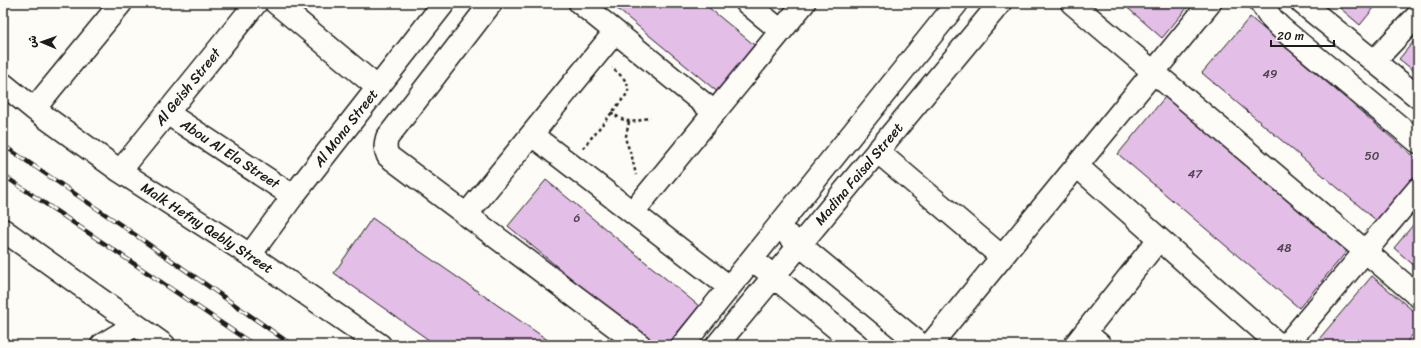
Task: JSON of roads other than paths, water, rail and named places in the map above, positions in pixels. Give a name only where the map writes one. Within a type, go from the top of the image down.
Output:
[{"type":"street","points":[[34,109],[121,3]]},
{"type":"street","name":"Al Geish Street","points":[[120,171],[256,3]]},
{"type":"street","points":[[276,3],[377,87]]},
{"type":"street","name":"Al Mona Street","points":[[250,255],[293,196],[443,3]]},
{"type":"street","points":[[491,3],[387,138],[384,146],[388,156],[640,345]]},
{"type":"street","points":[[580,3],[714,112]]},
{"type":"street","points":[[747,3],[781,31]]},
{"type":"street","points":[[636,208],[804,3]]},
{"type":"street","name":"Madina Faisal Street","points":[[682,345],[957,3]]},
{"type":"street","name":"Madina Faisal Street","points":[[717,345],[1000,3]]},
{"type":"street","points":[[1072,3],[1418,296]]},
{"type":"street","points":[[930,345],[1210,3]]},
{"type":"street","points":[[1261,3],[1272,19],[1281,28],[1418,142]]},
{"type":"street","points":[[1302,3],[1418,98]]},
{"type":"street","points":[[1374,61],[1418,15]]},
{"type":"street","points":[[466,215],[615,32]]},
{"type":"street","name":"Malk Hefny Qebly Street","points":[[3,84],[34,109],[120,171],[250,255],[380,345]]},
{"type":"street","name":"Abou Al Ela Street","points":[[167,113],[293,196]]},
{"type":"street","points":[[532,135],[570,164],[636,208],[729,287]]},
{"type":"street","points":[[878,151],[1002,257]]},
{"type":"street","points":[[1076,166],[1279,345]]},
{"type":"street","points":[[1286,345],[1418,189]]},
{"type":"street","points":[[778,227],[921,345]]},
{"type":"street","points":[[3,230],[164,345]]},
{"type":"street","points":[[1087,341],[1159,239]]},
{"type":"street","points":[[752,258],[857,345]]},
{"type":"street","points":[[102,345],[135,325]]},
{"type":"railway","points":[[3,145],[124,227],[292,345]]},
{"type":"railway","points":[[3,175],[254,345]]}]
